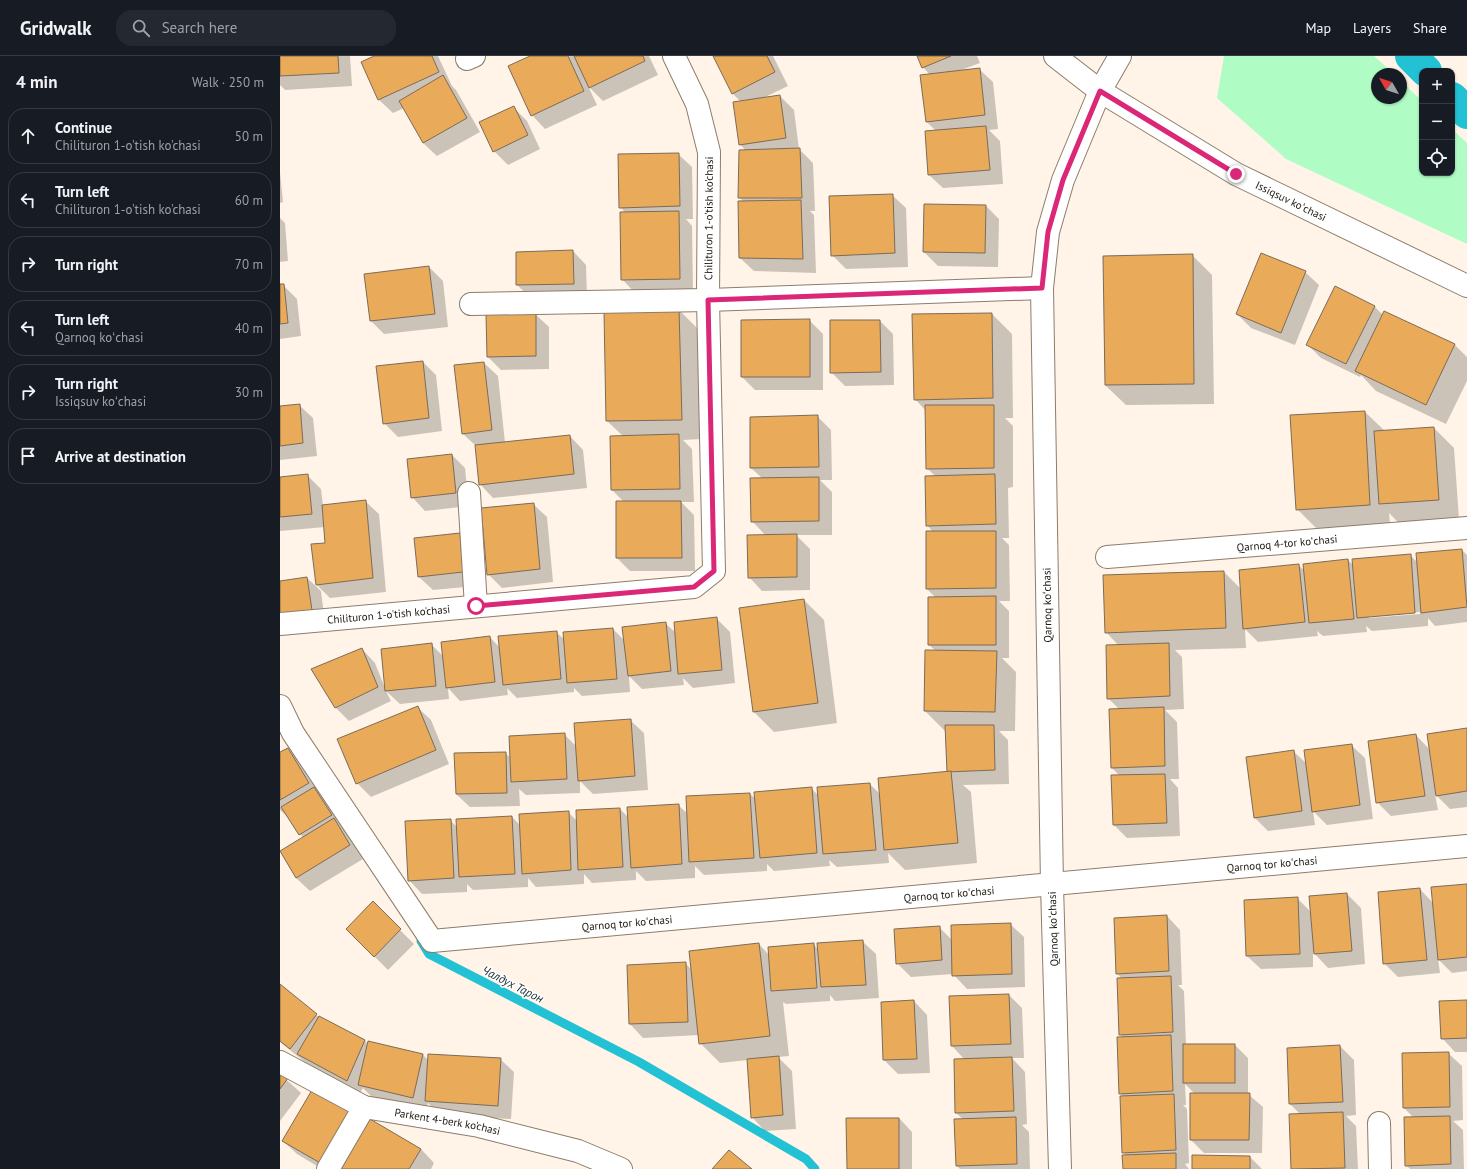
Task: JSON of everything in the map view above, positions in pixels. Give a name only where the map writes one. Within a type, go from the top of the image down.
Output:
[{"type":"street","name":"Chilituron 1-o'tish ko'chasi","points":[[280,624],[694,587],[714,571],[708,300],[709,152],[696,104],[674,56]]},
{"type":"street","name":"Issiqsuv koʻchasi","points":[[1055,56],[1100,91],[1236,174],[1467,286]]},
{"type":"street","name":"Qarnoq koʻchasi","points":[[1060,1169],[1052,885],[1042,288],[1050,225],[1063,180],[1100,91],[1120,56]]},
{"type":"street","points":[[471,304],[708,300],[1042,288]]},
{"type":"street","points":[[469,493],[476,606]]},
{"type":"street","name":"Qarnoq 4-tor koʻchasi","points":[[1107,557],[1467,528]]},
{"type":"street","name":"Qarnoq tor koʻchasi","points":[[280,706],[293,733],[432,941],[1467,846]]},
{"type":"street","name":"Parkent 4-berk ko'chasi","points":[[280,1062],[364,1107],[479,1126],[578,1151],[621,1169]]},
{"type":"street","points":[[328,1169],[364,1107]]},
{"type":"street","points":[[1379,1123],[1380,1169]]},
{"type":"green space","points":[[1224,56],[1374,56],[1387,68],[1371,68],[1371,104],[1407,104],[1407,87],[1419,98],[1419,176],[1455,176],[1455,132],[1467,143],[1467,244],[1286,159],[1217,98]]},
{"type":"building","points":[[280,56],[338,56],[339,73],[280,76]]},
{"type":"building","points":[[374,56],[432,56],[439,72],[378,100],[361,62]]},
{"type":"building","points":[[530,56],[568,56],[584,91],[531,116],[508,66]]},
{"type":"building","points":[[574,56],[643,56],[645,61],[589,88]]},
{"type":"building","points":[[713,56],[767,56],[775,72],[732,94]]},
{"type":"building","points":[[917,56],[951,56],[922,68]]},
{"type":"building","points":[[980,68],[985,115],[926,122],[920,75]]},
{"type":"building","points":[[443,75],[467,118],[423,143],[399,101]]},
{"type":"building","points":[[780,95],[786,138],[739,145],[733,102]]},
{"type":"building","points":[[514,106],[528,135],[493,152],[479,122]]},
{"type":"building","points":[[986,126],[990,170],[928,175],[925,131]]},
{"type":"building","points":[[800,148],[802,198],[738,198],[739,150]]},
{"type":"building","points":[[679,153],[680,206],[619,208],[618,154]]},
{"type":"building","points":[[893,194],[895,253],[831,256],[829,196]]},
{"type":"building","points":[[801,200],[803,259],[739,258],[738,201]]},
{"type":"building","points":[[924,204],[986,205],[985,253],[923,252]]},
{"type":"building","points":[[679,211],[680,279],[621,280],[620,212]]},
{"type":"building","points":[[573,250],[574,284],[516,285],[516,252]]},
{"type":"building","points":[[1261,253],[1306,271],[1281,333],[1236,314]]},
{"type":"building","points":[[1193,254],[1194,384],[1105,385],[1103,256]]},
{"type":"building","points":[[429,266],[435,314],[370,321],[364,274]]},
{"type":"building","points":[[280,284],[284,284],[288,323],[280,324]]},
{"type":"building","points":[[1335,286],[1375,306],[1346,364],[1306,345]]},
{"type":"building","points":[[679,309],[682,420],[606,421],[604,312]]},
{"type":"building","points":[[1384,311],[1455,344],[1426,405],[1355,371]]},
{"type":"building","points":[[536,313],[536,356],[487,357],[486,314]]},
{"type":"building","points":[[992,313],[993,398],[914,400],[912,314]]},
{"type":"building","points":[[810,319],[810,377],[741,377],[741,320]]},
{"type":"building","points":[[830,320],[880,320],[881,372],[830,373]]},
{"type":"building","points":[[423,361],[429,418],[383,424],[376,366]]},
{"type":"building","points":[[484,362],[492,430],[462,434],[454,365]]},
{"type":"building","points":[[300,404],[303,443],[280,446],[280,406]]},
{"type":"building","points":[[925,405],[994,405],[994,468],[926,469]]},
{"type":"building","points":[[1365,411],[1370,505],[1296,510],[1290,415]]},
{"type":"building","points":[[818,415],[819,467],[750,468],[750,417]]},
{"type":"building","points":[[1434,427],[1439,500],[1379,504],[1374,431]]},
{"type":"building","points":[[679,434],[680,489],[611,490],[610,436]]},
{"type":"building","points":[[570,435],[574,474],[479,485],[475,445]]},
{"type":"building","points":[[452,454],[456,493],[411,498],[407,459]]},
{"type":"building","points":[[308,474],[312,514],[280,517],[280,477]]},
{"type":"building","points":[[995,474],[996,524],[926,526],[925,476]]},
{"type":"building","points":[[819,477],[819,521],[751,522],[750,478]]},
{"type":"building","points":[[366,500],[373,578],[316,585],[311,544],[325,543],[322,505]]},
{"type":"building","points":[[616,501],[681,501],[682,558],[616,558]]},
{"type":"building","points":[[534,503],[540,569],[487,575],[481,508]]},
{"type":"building","points":[[926,531],[996,531],[996,588],[926,589]]},
{"type":"building","points":[[460,533],[463,572],[418,577],[414,538]]},
{"type":"building","points":[[797,534],[797,577],[748,578],[747,535]]},
{"type":"building","points":[[1462,549],[1467,607],[1421,613],[1416,553]]},
{"type":"building","points":[[1411,554],[1415,613],[1357,618],[1352,559]]},
{"type":"building","points":[[1348,559],[1354,619],[1309,623],[1303,564]]},
{"type":"building","points":[[1299,564],[1305,622],[1243,629],[1239,570]]},
{"type":"building","points":[[1224,571],[1226,628],[1105,633],[1103,575]]},
{"type":"building","points":[[307,577],[312,610],[280,614],[280,581]]},
{"type":"building","points":[[996,596],[996,645],[928,645],[928,597]]},
{"type":"building","points":[[804,599],[818,703],[753,712],[739,608]]},
{"type":"building","points":[[717,617],[722,670],[678,674],[674,622]]},
{"type":"building","points":[[666,622],[671,671],[628,676],[622,627]]},
{"type":"building","points":[[613,628],[617,679],[567,683],[563,632]]},
{"type":"building","points":[[557,631],[561,679],[503,685],[498,636]]},
{"type":"building","points":[[490,636],[495,682],[446,688],[441,642]]},
{"type":"building","points":[[432,643],[436,686],[385,691],[381,649]]},
{"type":"building","points":[[1169,643],[1170,696],[1107,699],[1106,645]]},
{"type":"building","points":[[362,648],[378,687],[335,708],[311,669]]},
{"type":"building","points":[[925,650],[997,651],[995,712],[924,711]]},
{"type":"building","points":[[418,706],[436,750],[356,784],[337,739]]},
{"type":"building","points":[[1164,707],[1165,766],[1111,768],[1109,709]]},
{"type":"building","points":[[631,719],[635,776],[578,781],[574,723]]},
{"type":"building","points":[[945,725],[994,725],[995,770],[947,772]]},
{"type":"building","points":[[1467,728],[1467,791],[1436,796],[1427,734]]},
{"type":"building","points":[[565,733],[567,779],[511,782],[509,736]]},
{"type":"building","points":[[1416,734],[1425,796],[1376,803],[1368,741]]},
{"type":"building","points":[[1352,744],[1360,805],[1312,812],[1304,750]]},
{"type":"building","points":[[288,748],[309,783],[280,800],[280,752]]},
{"type":"building","points":[[1294,750],[1302,811],[1254,818],[1246,757]]},
{"type":"building","points":[[506,752],[507,793],[456,794],[454,753]]},
{"type":"building","points":[[951,771],[958,843],[884,850],[878,778]]},
{"type":"building","points":[[1165,774],[1167,823],[1113,825],[1111,775]]},
{"type":"building","points":[[870,783],[876,850],[823,854],[817,787]]},
{"type":"building","points":[[314,787],[332,815],[299,835],[281,807]]},
{"type":"building","points":[[812,787],[817,853],[760,858],[754,792]]},
{"type":"building","points":[[750,793],[754,858],[689,862],[686,796]]},
{"type":"building","points":[[679,804],[682,864],[631,868],[627,807]]},
{"type":"building","points":[[620,808],[623,867],[578,870],[576,810]]},
{"type":"building","points":[[569,811],[571,870],[522,874],[519,814]]},
{"type":"building","points":[[512,816],[515,874],[459,877],[456,819]]},
{"type":"building","points":[[334,818],[350,845],[296,878],[280,851]]},
{"type":"building","points":[[451,819],[454,878],[408,881],[405,821]]},
{"type":"building","points":[[1467,884],[1467,957],[1438,960],[1431,887]]},
{"type":"building","points":[[1420,888],[1427,960],[1383,964],[1378,892]]},
{"type":"building","points":[[1347,893],[1352,951],[1314,954],[1309,896]]},
{"type":"building","points":[[1298,897],[1300,954],[1246,956],[1244,900]]},
{"type":"building","points":[[373,901],[401,929],[374,957],[346,929]]},
{"type":"building","points":[[1167,915],[1169,971],[1116,974],[1114,918]]},
{"type":"building","points":[[1011,923],[1012,974],[952,976],[951,925]]},
{"type":"building","points":[[940,926],[942,960],[896,964],[894,929]]},
{"type":"building","points":[[863,940],[866,985],[821,987],[817,943]]},
{"type":"building","points":[[759,943],[770,1036],[699,1044],[689,951]]},
{"type":"building","points":[[814,943],[817,988],[771,991],[768,947]]},
{"type":"building","points":[[686,962],[688,1022],[629,1024],[627,965]]},
{"type":"building","points":[[1171,976],[1173,1032],[1119,1035],[1117,978]]},
{"type":"building","points":[[280,984],[317,1014],[290,1049],[280,1041]]},
{"type":"building","points":[[1009,994],[1011,1044],[951,1046],[949,996]]},
{"type":"building","points":[[914,1000],[917,1059],[883,1060],[881,1002]]},
{"type":"building","points":[[1467,1000],[1467,1038],[1441,1039],[1439,1001]]},
{"type":"building","points":[[319,1016],[365,1040],[347,1081],[297,1054]]},
{"type":"building","points":[[1171,1035],[1173,1091],[1119,1094],[1117,1037]]},
{"type":"building","points":[[368,1041],[423,1054],[413,1098],[358,1085]]},
{"type":"building","points":[[1183,1044],[1235,1044],[1235,1083],[1183,1083]]},
{"type":"building","points":[[1340,1045],[1343,1102],[1289,1104],[1287,1048]]},
{"type":"building","points":[[1449,1052],[1450,1107],[1403,1108],[1402,1053]]},
{"type":"building","points":[[428,1054],[501,1058],[498,1106],[425,1101]]},
{"type":"building","points":[[779,1056],[783,1115],[751,1118],[747,1059]]},
{"type":"building","points":[[1012,1057],[1014,1111],[955,1113],[954,1059]]},
{"type":"building","points":[[280,1073],[288,1078],[280,1089]]},
{"type":"building","points":[[312,1090],[352,1113],[322,1164],[282,1141]]},
{"type":"building","points":[[1190,1093],[1250,1093],[1249,1140],[1190,1140]]},
{"type":"building","points":[[1174,1094],[1176,1150],[1122,1153],[1120,1096]]},
{"type":"building","points":[[1343,1112],[1345,1168],[1291,1169],[1289,1114]]},
{"type":"building","points":[[1450,1116],[1451,1164],[1405,1166],[1404,1117]]},
{"type":"building","points":[[1016,1117],[1017,1164],[956,1166],[954,1119]]},
{"type":"building","points":[[846,1118],[899,1118],[899,1169],[847,1169]]},
{"type":"building","points":[[370,1119],[421,1149],[409,1169],[341,1169]]},
{"type":"building","points":[[729,1150],[752,1169],[712,1169]]},
{"type":"building","points":[[1176,1153],[1176,1169],[1123,1169],[1122,1155]]},
{"type":"building","points":[[1192,1155],[1250,1156],[1250,1169],[1192,1169]]},
{"type":"waterway","points":[[1411,56],[1423,68]]},
{"type":"waterway","points":[[1455,101],[1467,113]]},
{"type":"waterway","name":"Чалдух Тарон","points":[[421,941],[429,954],[639,1062],[806,1159],[815,1169]]},
{"type":"route","points":[[476,606],[694,587],[714,571],[708,300],[1042,288],[1048,232],[1063,180],[1100,91],[1236,174]]}]
